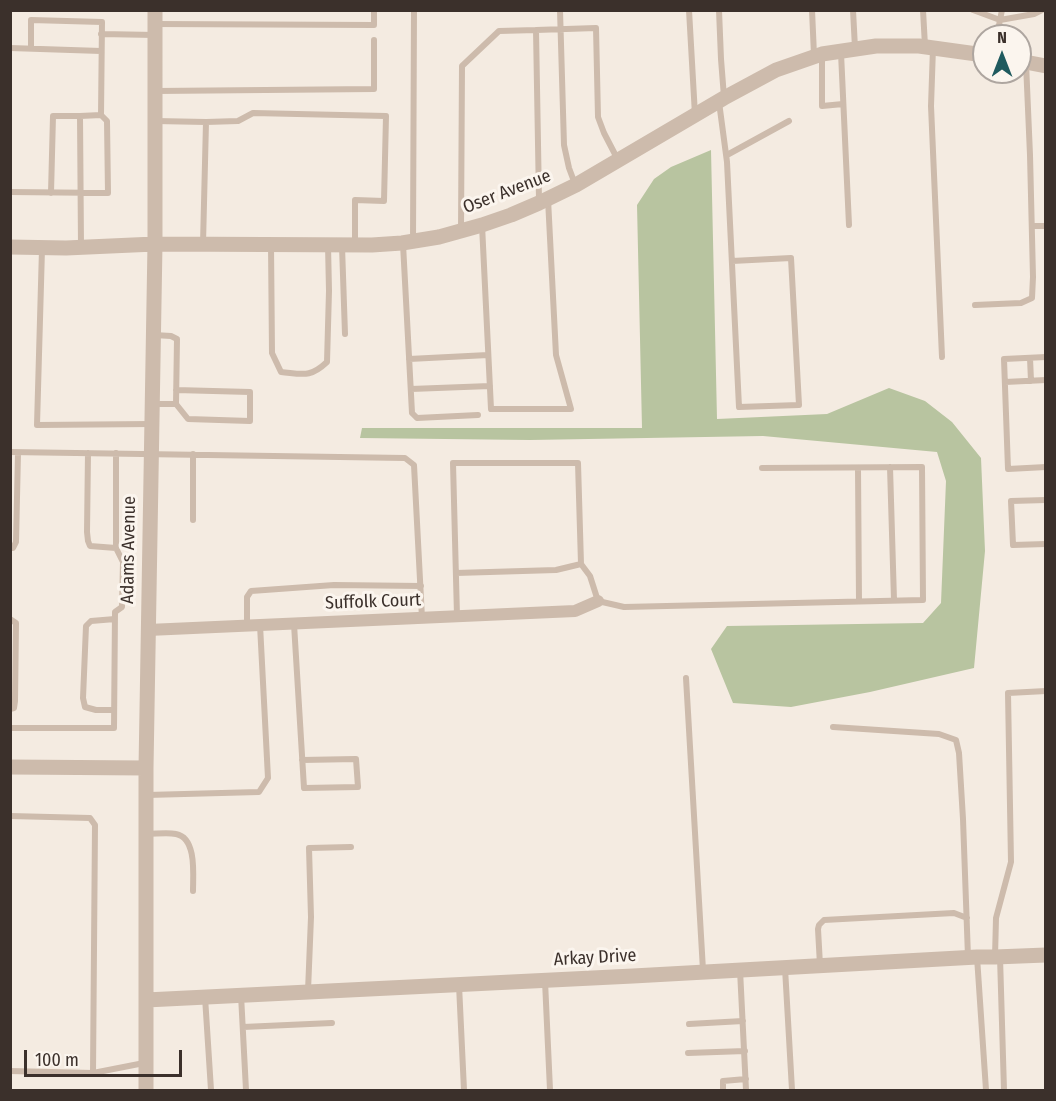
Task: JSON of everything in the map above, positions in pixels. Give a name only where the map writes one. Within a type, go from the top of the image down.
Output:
[{"type":"street","name":"Adams Avenue","points":[[146,1090],[146,768],[155,244],[155,23]]},
{"type":"street","name":"Oser Avenue","points":[[10,248],[81,248],[155,244],[342,245],[408,242],[439,237],[482,225],[544,201],[576,185],[776,70],[818,55],[876,46],[929,47],[972,53]]},
{"type":"street","name":"Suffolk Court","points":[[148,630],[575,611],[598,601]]},
{"type":"street","points":[[10,767],[146,768]]},
{"type":"street","name":"Arkay Drive","points":[[146,1000],[1046,955]]},
{"type":"lane","points":[[101,34],[155,23],[374,25],[374,10]]},
{"type":"lane","points":[[414,10],[408,242],[412,413],[417,418],[478,416]]},
{"type":"lane","points":[[560,10],[564,145],[569,168],[576,185]]},
{"type":"lane","points":[[689,10],[695,116]]},
{"type":"lane","points":[[719,10],[739,407],[799,405],[791,258],[732,261]]},
{"type":"lane","points":[[812,10],[822,106],[843,104]]},
{"type":"lane","points":[[849,225],[843,104],[853,10]]},
{"type":"lane","points":[[923,10],[929,47],[942,357]]},
{"type":"lane","points":[[999,24],[1002,10]]},
{"type":"lane","points":[[974,11],[1000,20],[1042,10]]},
{"type":"lane","points":[[31,48],[31,20],[102,22],[101,115]]},
{"type":"lane","points":[[460,231],[462,66],[499,32],[596,28],[598,117],[618,160]]},
{"type":"lane","points":[[482,225],[491,409],[571,409],[556,355],[544,201],[536,30]]},
{"type":"lane","points":[[155,91],[374,89],[374,40]]},
{"type":"lane","points":[[10,48],[101,51]]},
{"type":"lane","points":[[975,305],[1021,303],[1032,298],[1032,226],[1024,84]]},
{"type":"lane","points":[[155,121],[238,121],[253,113],[386,116],[384,201],[355,200],[329,291],[327,362],[317,371],[306,374],[281,372],[272,353],[271,245]]},
{"type":"lane","points":[[10,192],[51,193],[108,193],[107,120],[101,115],[53,116],[51,193]]},
{"type":"lane","points":[[80,116],[81,248]]},
{"type":"lane","points":[[726,155],[789,120]]},
{"type":"lane","points":[[203,244],[206,122]]},
{"type":"lane","points":[[1032,226],[1046,226]]},
{"type":"lane","points":[[342,245],[345,334]]},
{"type":"lane","points":[[42,248],[37,425],[151,424]]},
{"type":"lane","points":[[153,335],[171,336],[177,339],[176,390],[176,404],[188,419],[249,421],[249,392],[176,390]]},
{"type":"lane","points":[[409,359],[488,355]]},
{"type":"lane","points":[[1046,357],[1004,359],[1008,469],[1046,467]]},
{"type":"lane","points":[[1030,358],[1032,381]]},
{"type":"lane","points":[[1005,382],[1046,380]]},
{"type":"lane","points":[[411,389],[490,386]]},
{"type":"lane","points":[[152,404],[176,404]]},
{"type":"lane","points":[[10,453],[405,458],[414,465],[422,618]]},
{"type":"lane","points":[[10,548],[13,548],[16,542],[18,453]]},
{"type":"lane","points":[[88,453],[88,541],[90,546],[116,548]]},
{"type":"lane","points":[[10,728],[114,728],[115,612],[122,607],[123,562],[116,548],[116,453]]},
{"type":"lane","points":[[193,454],[193,520]]},
{"type":"lane","points":[[457,616],[453,463],[578,463],[581,564],[590,576],[598,601],[624,607],[923,600],[922,467],[762,468]]},
{"type":"lane","points":[[890,467],[894,600]]},
{"type":"lane","points":[[858,468],[859,601]]},
{"type":"lane","points":[[1046,500],[1011,501],[1013,545],[1046,544]]},
{"type":"lane","points":[[456,573],[556,570],[581,564]]},
{"type":"lane","points":[[247,626],[247,597],[251,591],[334,585],[421,586]]},
{"type":"lane","points":[[10,619],[16,623],[15,701],[14,708],[10,709]]},
{"type":"lane","points":[[114,710],[96,710],[85,707],[84,698],[86,626],[91,621],[115,619]]},
{"type":"lane","points":[[294,623],[302,760],[304,788],[358,787],[356,759],[302,760]]},
{"type":"lane","points":[[146,795],[259,792],[268,778],[260,625]]},
{"type":"lane","points":[[686,678],[704,972]]},
{"type":"lane","points":[[1004,1090],[996,918],[1011,862],[1008,693],[1046,691]]},
{"type":"lane","points":[[833,727],[939,734],[956,740],[959,753],[967,918],[986,1090]]},
{"type":"lane","points":[[10,816],[90,818],[96,825],[93,1073]]},
{"type":"lane","points":[[146,834],[178,834],[183,837],[190,846],[193,858],[193,891]]},
{"type":"lane","points":[[308,992],[309,848],[351,847]]},
{"type":"lane","points":[[820,965],[818,929],[824,920],[954,913],[967,918]]},
{"type":"lane","points":[[785,967],[792,1090]]},
{"type":"lane","points":[[740,970],[746,1090]]},
{"type":"lane","points":[[545,980],[550,1090]]},
{"type":"lane","points":[[459,984],[464,1090]]},
{"type":"lane","points":[[241,995],[246,1090]]},
{"type":"lane","points":[[205,997],[211,1090]]},
{"type":"lane","points":[[689,1024],[743,1021]]},
{"type":"lane","points":[[243,1027],[332,1023]]},
{"type":"lane","points":[[688,1053],[745,1050]]},
{"type":"lane","points":[[10,1071],[93,1073],[146,1063]]},
{"type":"lane","points":[[723,1090],[723,1081],[746,1079]]},
{"type":"green space","points":[[711,150],[717,419],[827,414],[889,388],[925,401],[952,422],[981,458],[985,551],[974,668],[791,707],[733,703],[711,649],[727,626],[923,623],[941,603],[946,481],[937,452],[763,436],[530,440],[360,438],[362,428],[642,428],[637,205],[654,179],[671,167]]}]
